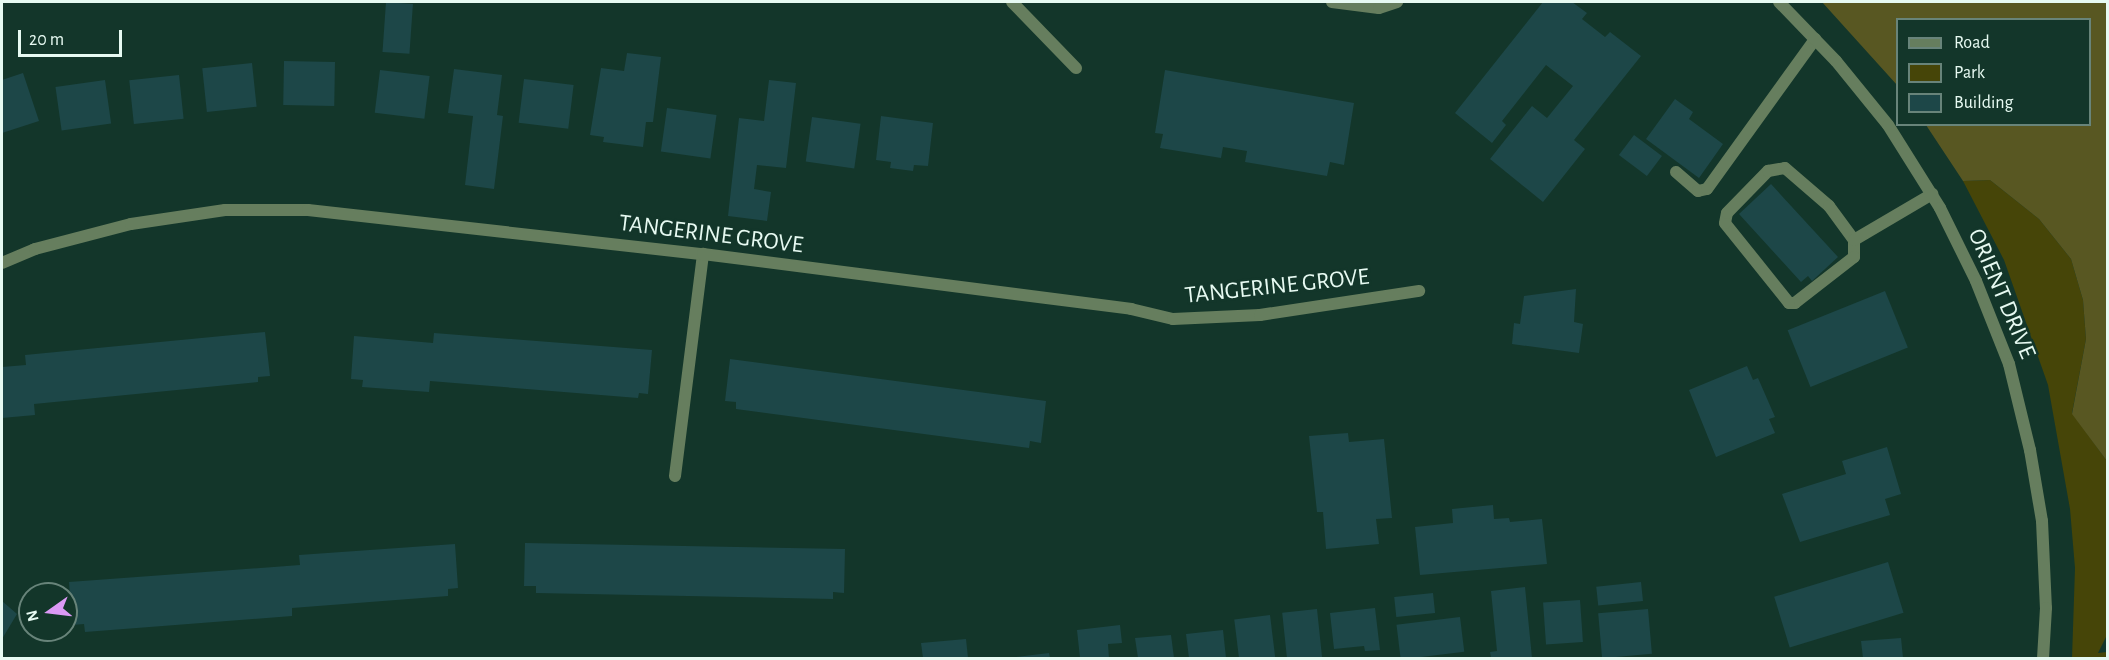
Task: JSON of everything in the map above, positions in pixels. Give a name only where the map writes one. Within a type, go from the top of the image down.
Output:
[{"type":"street","points":[[1012,2],[1076,68]]},
{"type":"street","points":[[1332,2],[1379,8],[1397,2]]},
{"type":"street","name":"ORIENT DRIVE","points":[[1779,2],[1815,39],[1888,125],[1932,194],[1976,281],[2009,364],[2025,429],[2042,521],[2046,608],[2043,658]]},
{"type":"street","points":[[1676,172],[1698,191],[1707,189],[1815,39]]},
{"type":"street","points":[[1785,168],[1829,206],[1854,240],[1854,257],[1804,300],[1789,303],[1725,223],[1727,213],[1768,171],[1785,168]]},
{"type":"street","points":[[1854,240],[1932,194]]},
{"type":"street","name":"TANGERINE GROVE","points":[[2,263],[35,249],[131,224],[225,210],[308,210],[408,219],[704,255],[1131,309],[1173,319],[1260,315],[1419,291]]},
{"type":"street","points":[[675,476],[704,255]]},
{"type":"green space","points":[[1990,180],[2039,219],[2071,259],[2083,300],[2086,339],[2072,413],[2107,461],[2107,635],[2098,653],[2107,652],[2107,658],[2072,658],[2075,568],[2070,509],[2048,385],[2004,260],[1963,181]]},
{"type":"shaded area","points":[[1822,2],[2107,2],[2107,461],[2072,414],[2086,339],[2083,300],[2071,259],[2039,219],[1990,180],[1963,181],[1927,126],[2091,126],[2091,18],[1896,18],[1896,84]]},
{"type":"building","points":[[386,2],[413,4],[409,54],[383,52]]},
{"type":"building","points":[[1543,2],[1572,2],[1587,13],[1582,19],[1605,37],[1610,32],[1641,56],[1574,140],[1585,149],[1543,202],[1490,159],[1532,106],[1547,118],[1573,86],[1546,65],[1502,121],[1506,125],[1492,143],[1455,113]]},
{"type":"building","points":[[627,53],[661,57],[653,122],[646,122],[643,147],[603,142],[604,137],[590,135],[601,68],[624,71]]},
{"type":"building","points":[[284,61],[335,62],[334,106],[283,105]]},
{"type":"building","points":[[252,63],[257,107],[207,112],[202,68]]},
{"type":"building","points":[[454,69],[502,75],[497,115],[503,116],[494,189],[465,185],[473,116],[448,113]]},
{"type":"building","points":[[380,70],[430,76],[424,119],[375,113]]},
{"type":"building","points":[[1165,70],[1354,103],[1344,165],[1330,162],[1327,176],[1245,162],[1247,151],[1223,147],[1221,158],[1160,148],[1163,134],[1155,133]]},
{"type":"building","points":[[23,73],[39,121],[2,133],[2,80]]},
{"type":"building","points":[[179,75],[184,119],[134,124],[129,80]]},
{"type":"building","points":[[524,79],[574,85],[568,129],[519,123]]},
{"type":"building","points":[[105,80],[111,124],[62,131],[55,87]]},
{"type":"building","points":[[769,80],[796,83],[786,168],[757,165],[754,189],[771,192],[767,221],[728,216],[739,118],[764,121]]},
{"type":"building","points":[[1675,99],[1693,112],[1689,119],[1723,144],[1699,178],[1646,139]]},
{"type":"building","points":[[667,108],[717,115],[710,159],[661,152]]},
{"type":"building","points":[[881,116],[933,123],[928,166],[914,165],[913,171],[890,168],[891,162],[876,160]]},
{"type":"building","points":[[812,117],[861,124],[854,168],[806,162]]},
{"type":"building","points":[[1634,135],[1662,156],[1647,176],[1619,155]]},
{"type":"building","points":[[1771,184],[1838,257],[1812,281],[1808,276],[1801,282],[1739,214]]},
{"type":"building","points":[[1576,289],[1574,322],[1583,324],[1579,353],[1512,344],[1514,323],[1520,324],[1524,296]]},
{"type":"building","points":[[1885,291],[1908,348],[1810,387],[1788,330]]},
{"type":"building","points":[[265,332],[270,376],[258,377],[258,382],[34,404],[35,415],[2,418],[2,367],[26,365],[25,355]]},
{"type":"building","points":[[434,333],[652,350],[648,394],[639,393],[638,398],[430,381],[429,392],[362,387],[363,380],[351,379],[354,336],[433,343]]},
{"type":"building","points":[[730,359],[1046,401],[1041,443],[1030,441],[1029,448],[736,409],[736,402],[725,401]]},
{"type":"building","points":[[1747,366],[1753,380],[1758,378],[1775,417],[1769,419],[1775,433],[1716,457],[1689,390]]},
{"type":"building","points":[[1348,433],[1349,442],[1384,439],[1392,518],[1376,519],[1379,544],[1326,549],[1323,512],[1317,512],[1309,436]]},
{"type":"building","points":[[1887,447],[1901,494],[1885,499],[1890,515],[1800,542],[1782,494],[1846,474],[1842,461]]},
{"type":"building","points":[[1493,505],[1494,519],[1509,518],[1510,522],[1542,519],[1547,564],[1420,575],[1415,527],[1453,523],[1452,509]]},
{"type":"building","points":[[525,543],[845,549],[844,593],[833,592],[833,599],[536,593],[536,586],[524,586]]},
{"type":"building","points":[[455,544],[458,588],[448,589],[448,596],[292,608],[292,616],[85,632],[84,624],[78,624],[78,582],[69,582],[300,565],[299,555]]},
{"type":"building","points":[[1888,562],[1903,613],[1790,647],[1774,597]]},
{"type":"building","points":[[1641,582],[1643,601],[1598,606],[1596,587]]},
{"type":"building","points":[[1525,587],[1532,658],[1491,658],[1490,652],[1497,651],[1491,591]]},
{"type":"building","points":[[1433,593],[1435,613],[1396,617],[1394,597]]},
{"type":"building","points":[[1580,600],[1583,642],[1546,644],[1543,603]]},
{"type":"building","points":[[2,601],[17,614],[2,639]]},
{"type":"building","points":[[1375,608],[1380,650],[1365,651],[1364,646],[1334,649],[1330,613]]},
{"type":"building","points":[[1317,609],[1322,658],[1287,658],[1282,613]]},
{"type":"building","points":[[1648,609],[1652,654],[1602,658],[1598,613]]},
{"type":"building","points":[[1270,615],[1275,658],[1239,658],[1234,619]]},
{"type":"building","points":[[1460,617],[1464,652],[1401,658],[1396,625]]},
{"type":"building","points":[[1120,625],[1122,643],[1108,644],[1109,658],[1080,658],[1077,630]]},
{"type":"building","points":[[1223,630],[1226,658],[1189,658],[1186,634]]},
{"type":"building","points":[[1171,635],[1174,658],[1138,658],[1135,638]]},
{"type":"building","points":[[1901,638],[1903,658],[1863,658],[1861,641]]},
{"type":"building","points":[[966,639],[968,658],[923,658],[921,643]]},
{"type":"building","points":[[1049,653],[1050,658],[1016,658],[1016,657]]}]
